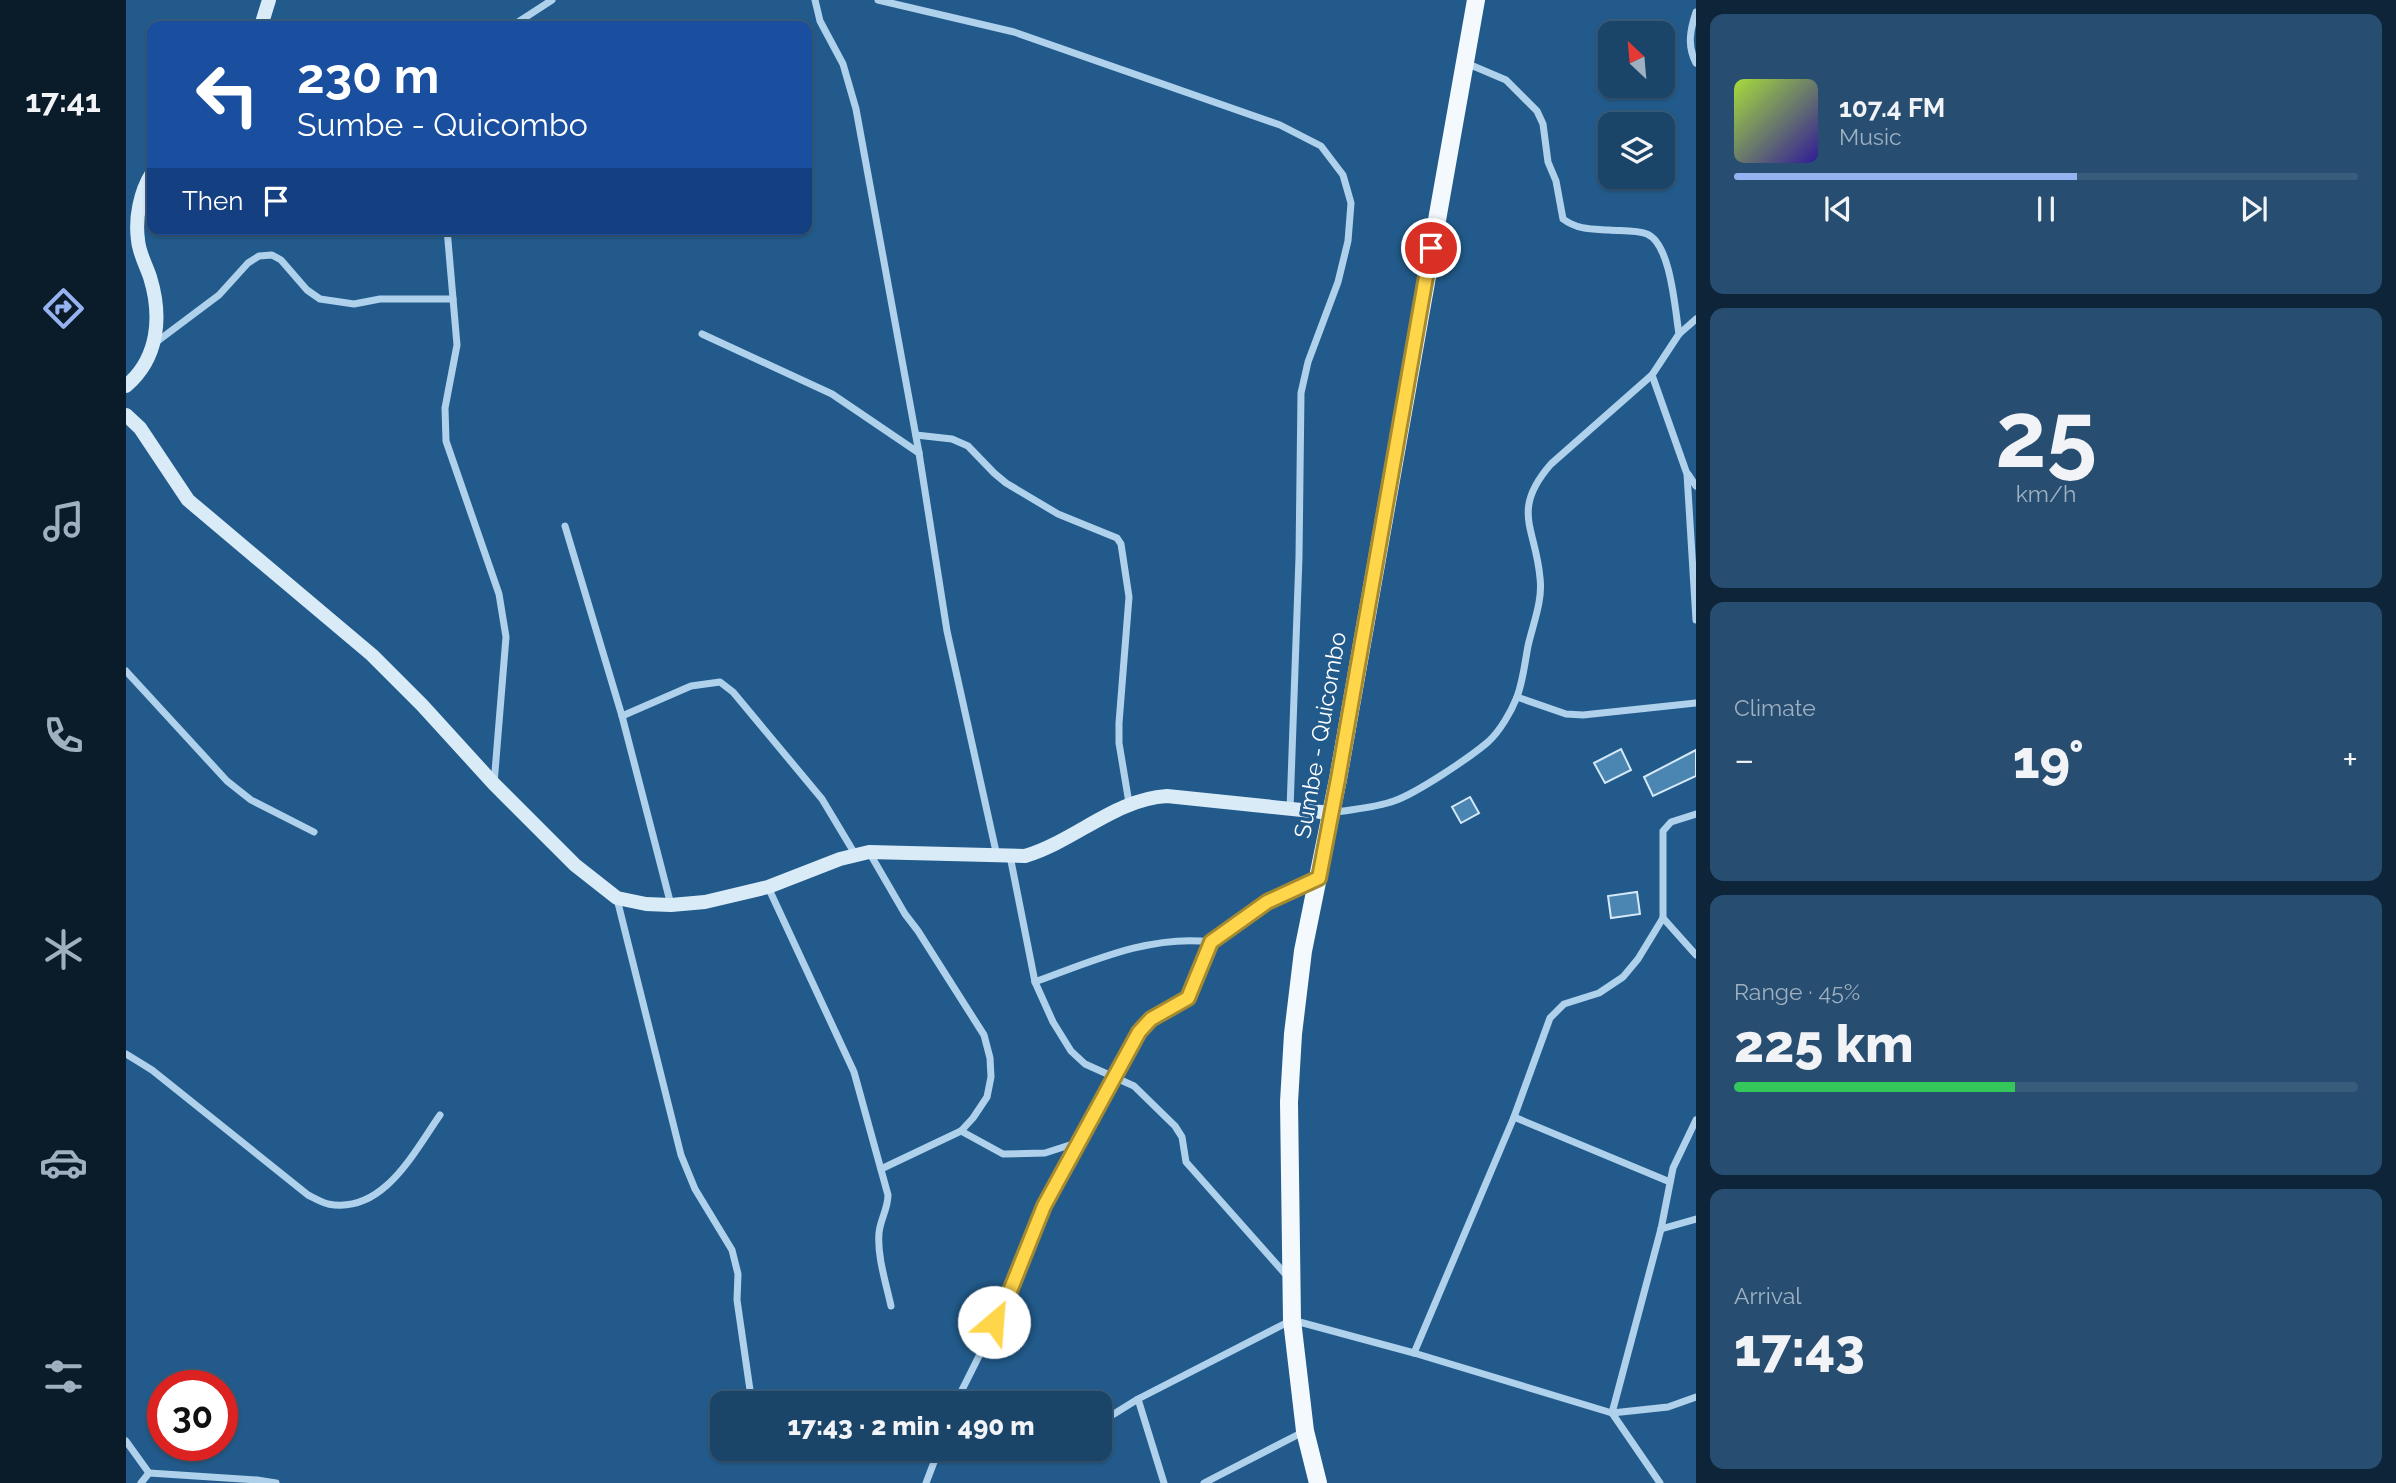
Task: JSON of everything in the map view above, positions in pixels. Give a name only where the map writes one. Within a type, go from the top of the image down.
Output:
[{"type":"main road","name":"Sumbe - Quicombo","points":[[1318,1483],[1305,1431],[1289,1278],[1289,1102],[1293,1034],[1303,951],[1331,813],[1476,0]]},
{"type":"street","points":[[263,21],[269,0]]},
{"type":"street","points":[[520,21],[552,0]]},
{"type":"street","points":[[815,0],[820,21],[843,64],[856,109],[916,435],[947,631],[1035,982],[1043,1003],[1071,1051],[1085,1063],[1139,1090],[1175,1126],[1182,1137],[1186,1162],[1289,1278]]},
{"type":"street","points":[[878,0],[1014,32],[1280,125],[1321,146],[1343,175],[1351,203],[1348,240],[1338,282],[1308,362],[1301,393],[1299,557],[1290,809]]},
{"type":"street","points":[[1696,12],[1690,34],[1690,48],[1696,64]]},
{"type":"street","points":[[1463,62],[1506,80],[1537,111],[1543,124],[1548,162],[1556,181],[1563,219],[1580,228],[1638,232],[1649,235],[1659,243],[1679,334]]},
{"type":"street","points":[[126,386],[139,373],[154,344],[158,310],[138,243],[138,219],[147,181]]},
{"type":"street","points":[[448,235],[457,345],[445,408],[446,441],[499,594],[506,637],[494,784]]},
{"type":"street","points":[[154,344],[219,295],[248,262],[259,256],[272,256],[281,260],[307,290],[320,299],[354,304],[380,299],[453,299]]},
{"type":"street","points":[[126,415],[140,428],[188,500],[372,655],[575,865],[617,898],[646,904],[671,905],[705,902],[768,887],[862,853],[1025,856],[1049,849],[1129,803],[1147,797],[1167,796],[1331,813],[1390,803],[1406,797],[1490,741],[1517,697],[1540,589],[1528,512],[1538,478],[1652,375],[1679,334],[1696,319]]},
{"type":"street","points":[[702,334],[832,394],[919,453]]},
{"type":"street","points":[[1652,375],[1687,474],[1696,620]]},
{"type":"street","points":[[916,435],[952,439],[968,446],[1006,483],[1058,514],[1116,538],[1121,544],[1129,597],[1119,743],[1129,803]]},
{"type":"street","points":[[1687,474],[1696,486]]},
{"type":"street","points":[[565,526],[622,716],[671,905]]},
{"type":"street","points":[[126,670],[227,780],[251,800],[314,832]]},
{"type":"street","points":[[622,716],[691,686],[720,682],[733,692],[822,799],[862,853],[918,931],[984,1035],[990,1058],[991,1077],[987,1097],[973,1118],[961,1131],[881,1169]]},
{"type":"street","points":[[1517,697],[1566,714],[1583,715],[1696,703]]},
{"type":"street","points":[[1414,1353],[1514,1117],[1549,1018],[1564,1004],[1599,993],[1623,977],[1638,959],[1663,918],[1663,831],[1671,822],[1696,814]]},
{"type":"street","points":[[962,1391],[1004,1306],[1044,1206],[1145,1024],[1188,998],[1211,942],[1267,902],[1319,878]]},
{"type":"street","points":[[768,887],[854,1072],[888,1202],[881,1222],[879,1243],[891,1306]]},
{"type":"street","points":[[617,898],[681,1155],[695,1189],[732,1250],[738,1275],[737,1300],[750,1391]]},
{"type":"street","points":[[1663,918],[1696,955]]},
{"type":"street","points":[[1035,982],[1120,951],[1188,939],[1211,942]]},
{"type":"street","points":[[126,1054],[152,1070],[308,1195],[327,1204],[347,1204],[369,1198],[389,1185],[405,1167],[440,1115]]},
{"type":"street","points":[[1514,1117],[1670,1182]]},
{"type":"street","points":[[1651,1483],[1658,1479],[1612,1413],[1661,1229],[1676,1161],[1696,1120]]},
{"type":"street","points":[[961,1131],[1003,1154],[1045,1153],[1079,1142]]},
{"type":"street","points":[[1661,1229],[1696,1219]]},
{"type":"street","points":[[1112,1415],[1138,1399],[1292,1320],[1414,1353],[1612,1413],[1668,1408],[1696,1397]]},
{"type":"street","points":[[1138,1399],[1164,1483]]},
{"type":"street","points":[[1204,1483],[1305,1431]]},
{"type":"street","points":[[126,1441],[149,1473]]},
{"type":"street","points":[[926,1483],[934,1461]]},
{"type":"street","points":[[141,1483],[149,1473]]},
{"type":"street","points":[[149,1473],[276,1483]]},
{"type":"building","points":[[1621,749],[1631,770],[1605,783],[1594,763]]},
{"type":"building","points":[[1696,750],[1696,776],[1653,796],[1644,777]]},
{"type":"building","points":[[1470,797],[1479,813],[1461,823],[1452,807]]},
{"type":"building","points":[[1637,892],[1640,914],[1611,918],[1608,896]]},
{"type":"route","points":[[994,1322],[1002,1312],[1044,1206],[1139,1032],[1151,1019],[1188,998],[1211,942],[1267,902],[1319,878],[1431,248]]}]
